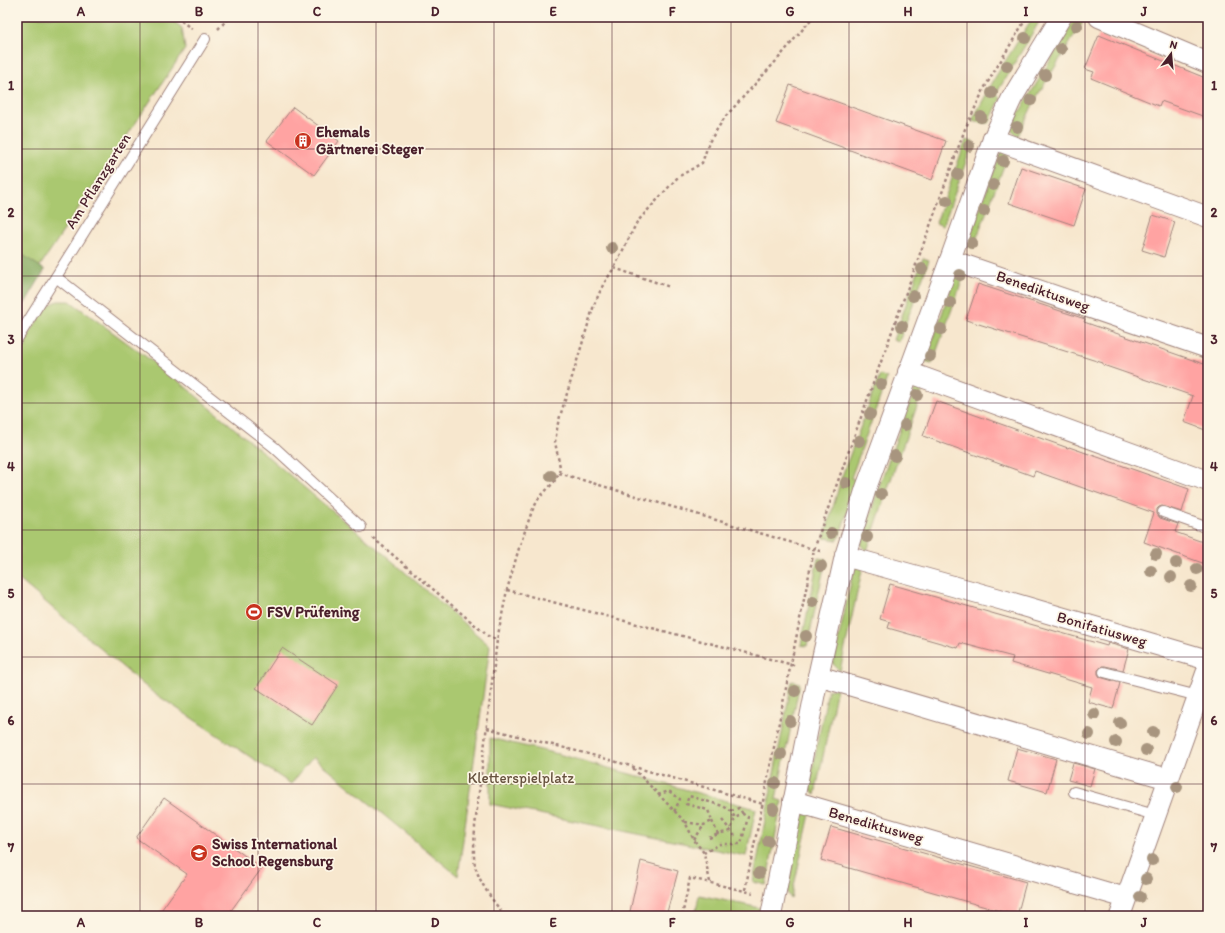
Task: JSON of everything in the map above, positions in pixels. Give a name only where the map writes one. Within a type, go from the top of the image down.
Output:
[{"type":"street","points":[[771,916],[819,674],[845,556],[866,488],[993,139],[1012,98],[1062,17]]},
{"type":"street","points":[[1099,17],[1208,63]]},
{"type":"street","points":[[993,139],[1208,217]]},
{"type":"street","name":"Benediktusweg","points":[[950,260],[1208,348]]},
{"type":"street","points":[[908,372],[1208,481]]},
{"type":"street","name":"Bonifatiusweg","points":[[845,556],[996,598],[1208,660]]},
{"type":"street","points":[[1120,916],[1208,668]]},
{"type":"street","points":[[819,674],[1168,779]]},
{"type":"street","name":"Benediktusweg","points":[[793,801],[1126,898]]},
{"type":"lane","name":"Am Pflanzgarten","points":[[17,339],[205,39]]},
{"type":"lane","points":[[56,277],[274,447],[361,527]]},
{"type":"lane","points":[[1163,512],[1208,528]]},
{"type":"lane","points":[[1104,672],[1198,696]]},
{"type":"lane","points":[[1074,792],[1155,815]]},
{"type":"path","points":[[505,916],[489,895],[475,868],[474,850],[475,826],[497,640],[507,590],[519,548],[532,511],[559,473],[560,467],[555,442],[558,423],[594,305],[603,285],[614,268],[637,222],[678,177],[702,163],[710,142],[725,117],[777,60],[813,17]]},
{"type":"path","points":[[965,129],[985,87],[1027,17]]},
{"type":"path","points":[[614,268],[670,287]]},
{"type":"path","points":[[559,473],[814,550],[845,556]]},
{"type":"path","points":[[361,527],[488,636],[497,640]]},
{"type":"path","points":[[507,590],[819,674]]},
{"type":"path","points":[[487,728],[596,756],[763,804],[745,890],[690,878],[682,916]]},
{"type":"path","points":[[632,767],[685,822],[694,840],[704,854],[710,882]]},
{"type":"path","points":[[658,795],[669,791],[680,799],[674,812]]},
{"type":"path","points":[[718,834],[708,810],[686,804],[689,796],[723,806],[731,811],[735,818]]},
{"type":"path","points":[[704,854],[720,844],[741,844],[748,817],[743,814],[739,808],[731,811]]},
{"type":"path","points":[[730,831],[735,818],[743,814]]},
{"type":"path","points":[[722,820],[735,836]]},
{"type":"path","points":[[685,822],[704,824],[712,821]]},
{"type":"path","points":[[694,840],[704,824]]},
{"type":"path","points":[[709,838],[730,831]]},
{"type":"green space","points":[[17,17],[168,17],[182,28],[185,49],[30,281],[17,272]]},
{"type":"green space","points":[[1033,17],[1042,17],[996,94],[1001,98],[989,123],[972,121],[996,76]]},
{"type":"green space","points":[[1076,17],[1084,20],[1036,98],[1018,136],[1010,128]]},
{"type":"green space","points":[[966,140],[973,142],[943,226],[936,223]]},
{"type":"green space","points":[[1001,152],[1008,155],[973,248],[966,245]]},
{"type":"green space","points":[[17,251],[45,270],[24,305],[17,300]]},
{"type":"green space","points":[[923,258],[929,260],[899,342],[893,340]]},
{"type":"green space","points":[[957,271],[965,273],[932,364],[925,362]]},
{"type":"green space","name":"FSV Prüfening","points":[[58,301],[70,301],[175,378],[376,547],[490,646],[458,876],[313,757],[291,784],[151,691],[17,578],[17,354],[46,307]]},
{"type":"green space","points":[[880,375],[887,378],[851,478],[858,481],[838,540],[824,538],[842,476]]},
{"type":"green space","points":[[916,386],[923,389],[867,551],[861,544],[879,486]]},
{"type":"green space","points":[[818,558],[826,559],[807,646],[801,645]]},
{"type":"green space","points":[[863,566],[840,671],[833,664],[854,568]]},
{"type":"green space","points":[[792,681],[800,683],[776,799],[782,801],[766,885],[753,882]]},
{"type":"green space","points":[[837,688],[815,795],[809,787],[828,690]]},
{"type":"green space","name":"Kletterspielplatz","points":[[490,738],[558,754],[756,809],[746,856],[490,804]]},
{"type":"green space","points":[[811,810],[791,899],[787,892],[802,813]]},
{"type":"green space","points":[[699,895],[760,908],[759,916],[695,916]]},
{"type":"building","points":[[1099,35],[1208,79],[1208,118],[1161,101],[1159,106],[1091,78],[1094,72],[1085,69]]},
{"type":"building","points":[[790,85],[946,141],[932,180],[776,123]]},
{"type":"building","name":"Ehemals Gärtnerei Steger","points":[[293,107],[339,141],[314,175],[267,141]]},
{"type":"building","points":[[1021,167],[1086,189],[1074,225],[1009,203]]},
{"type":"building","points":[[1153,215],[1175,222],[1164,257],[1142,250]]},
{"type":"building","points":[[978,284],[1085,319],[1084,322],[1204,364],[1206,361],[1208,362],[1208,431],[1184,422],[1193,396],[1103,365],[1103,363],[966,320]]},
{"type":"building","points":[[936,401],[1189,489],[1182,512],[1162,506],[1157,509],[1157,514],[1160,518],[1178,524],[1175,532],[1208,544],[1208,565],[1144,542],[1154,513],[1035,471],[1033,476],[923,436]]},
{"type":"building","points":[[890,584],[1107,646],[1108,643],[1129,649],[1123,670],[1102,666],[1098,670],[1100,677],[1120,683],[1113,709],[1088,702],[1092,687],[1011,663],[1013,657],[960,643],[958,648],[888,628],[890,622],[880,619]]},
{"type":"building","points":[[282,648],[338,685],[312,725],[256,688]]},
{"type":"building","points":[[1017,748],[1056,759],[1047,792],[1008,781]]},
{"type":"building","points":[[1073,763],[1095,769],[1090,786],[1068,780]]},
{"type":"building","name":"Swiss International School Regensburg","points":[[164,798],[262,868],[227,916],[157,916],[187,874],[136,838]]},
{"type":"building","points":[[831,827],[1026,882],[1017,916],[821,860]]},
{"type":"building","points":[[641,861],[678,871],[666,916],[629,916]]},
{"type":"place","name":"Ehemals Gärtnerei Steger","points":[[303,141]]},
{"type":"place","name":"FSV Prüfening","points":[[254,612]]},
{"type":"place","name":"Swiss International School Regensburg","points":[[199,853]]}]
